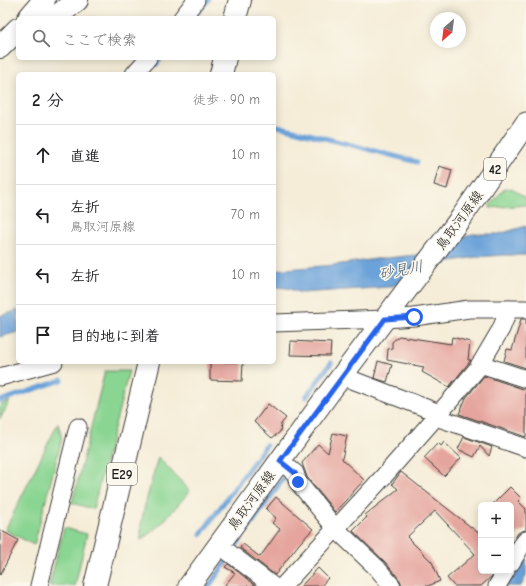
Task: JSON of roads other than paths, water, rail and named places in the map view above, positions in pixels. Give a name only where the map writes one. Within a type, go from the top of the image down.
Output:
[{"type":"highway","points":[[31,16],[44,0]]},
{"type":"highway","points":[[57,16],[77,0]]},
{"type":"highway","points":[[224,16],[228,0]]},
{"type":"highway","points":[[236,16],[240,0]]},
{"type":"highway","points":[[0,47],[16,31]]},
{"type":"highway","points":[[0,61],[16,49]]},
{"type":"highway","points":[[210,72],[214,60]]},
{"type":"highway","points":[[222,72],[224,60]]},
{"type":"highway","name":"E29","points":[[84,586],[138,364]]},
{"type":"highway","name":"E29","points":[[95,586],[149,364]]},
{"type":"main road","name":"鳥取河原線","points":[[189,586],[342,376],[464,215],[526,123]]},
{"type":"street","points":[[184,16],[196,0]]},
{"type":"street","points":[[136,72],[146,60]]},
{"type":"street","points":[[276,323],[414,317],[469,309],[526,309]]},
{"type":"street","points":[[283,586],[450,402],[480,364],[501,329],[509,309]]},
{"type":"street","points":[[0,377],[47,364]]},
{"type":"street","points":[[480,364],[526,379]]},
{"type":"street","points":[[342,376],[437,415],[526,448]]},
{"type":"street","points":[[39,586],[78,427]]},
{"type":"street","points":[[280,461],[295,473],[298,482],[336,529],[377,568],[392,586]]},
{"type":"street","points":[[219,545],[273,586]]},
{"type":"street","points":[[514,559],[525,545]]},
{"type":"street","points":[[497,586],[504,574]]},
{"type":"water","name":"砂見川","points":[[526,226],[526,255],[477,257],[452,261],[390,287],[301,293],[287,288],[276,287],[276,270],[334,265],[416,255],[472,234],[499,234]]},
{"type":"water","points":[[16,311],[16,333],[0,337],[0,316]]},
{"type":"water","points":[[526,550],[526,576],[521,586],[504,586],[511,574],[514,574],[514,570]]},
{"type":"waterway","points":[[195,16],[208,0]]},
{"type":"waterway","points":[[157,64],[160,60]]},
{"type":"waterway","points":[[276,126],[417,162]]},
{"type":"waterway","points":[[306,397],[331,363]]},
{"type":"waterway","points":[[0,401],[62,380]]},
{"type":"waterway","points":[[201,534],[266,445]]},
{"type":"waterway","points":[[235,547],[285,476]]},
{"type":"waterway","points":[[209,586],[228,559]]}]
